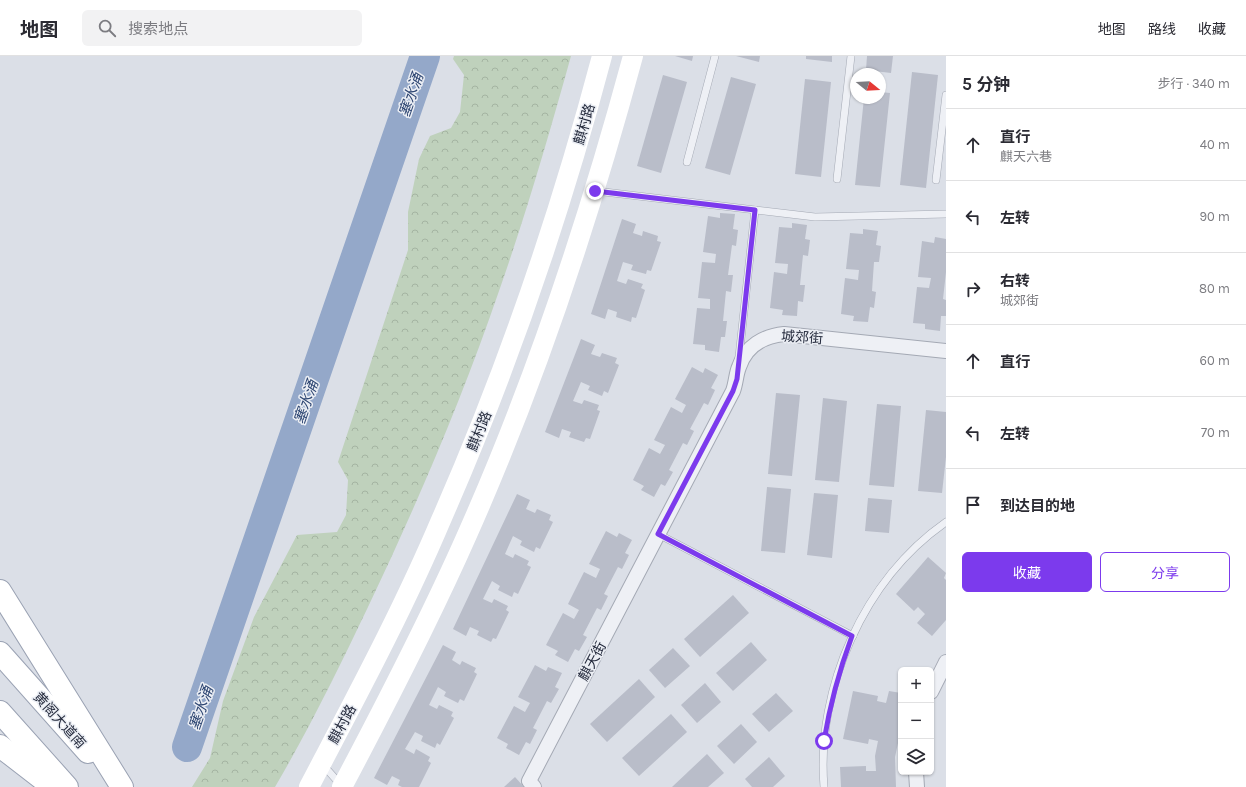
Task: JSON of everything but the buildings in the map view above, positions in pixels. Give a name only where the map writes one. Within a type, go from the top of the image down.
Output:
[{"type":"main road","points":[[0,592],[121,787]]},
{"type":"main road","name":"黄阁大道南","points":[[0,652],[121,787]]},
{"type":"main road","points":[[0,712],[67,787]]},
{"type":"main road","points":[[0,746],[53,787]]},
{"type":"street","name":"麒村路","points":[[309,787],[405,600],[477,436],[539,269],[585,120],[602,56]]},
{"type":"street","name":"麒村路","points":[[342,787],[397,683],[468,534],[532,374],[562,293],[595,191],[633,56]]},
{"type":"street","name":"城郊街","points":[[658,534],[733,391],[738,368],[747,352],[760,341],[767,337],[784,334],[946,351]]},
{"type":"street","name":"麒天街","points":[[534,787],[529,782],[658,534]]},
{"type":"street","points":[[934,686],[946,662]]},
{"type":"street","points":[[916,775],[917,787]]},
{"type":"lane","points":[[687,162],[715,56]]},
{"type":"lane","points":[[838,179],[851,56]]},
{"type":"lane","points":[[936,180],[946,94]]},
{"type":"lane","points":[[595,191],[815,218],[946,214]]},
{"type":"lane","points":[[738,368],[755,210]]},
{"type":"lane","points":[[824,787],[824,741],[829,705],[839,670],[852,636],[869,605],[890,576],[913,550],[946,522]]},
{"type":"lane","points":[[658,534],[852,636]]},
{"type":"lane","points":[[321,763],[342,787]]},
{"type":"green space","points":[[454,56],[571,56],[528,204],[485,331],[438,451],[386,568],[323,698],[275,787],[192,787],[210,758],[223,701],[254,617],[297,535],[337,532],[346,515],[348,480],[338,462],[408,250],[408,212],[419,159],[430,136],[451,128],[460,112],[464,75],[453,59]]},
{"type":"waterway","name":"塞水涌","points":[[187,747],[425,56]]},
{"type":"route","points":[[595,191],[755,210],[737,379],[733,391],[658,534],[852,636],[839,670],[829,705],[824,741]]}]
